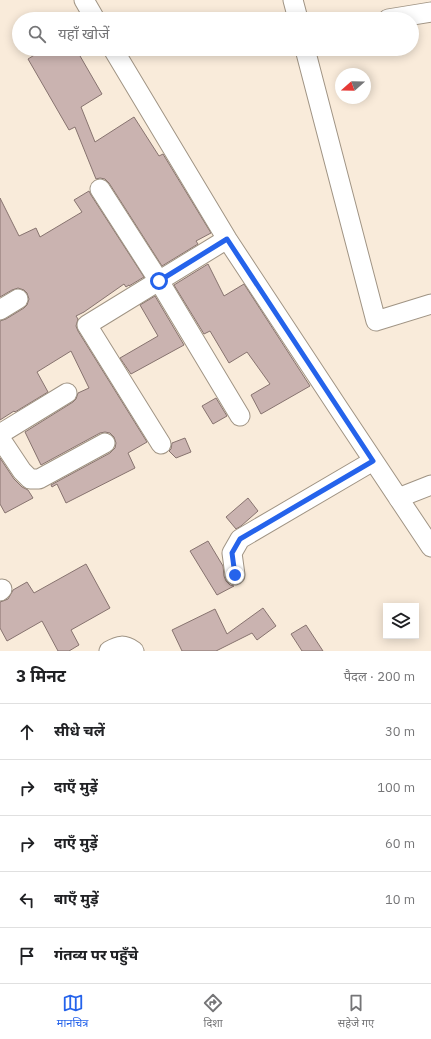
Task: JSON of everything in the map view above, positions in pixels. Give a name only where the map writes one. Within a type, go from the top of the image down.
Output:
[{"type":"street","points":[[84,0],[91,12]]},
{"type":"street","points":[[293,0],[296,12]]},
{"type":"street","points":[[419,14],[431,12]]},
{"type":"street","points":[[117,56],[227,239],[431,547]]},
{"type":"street","points":[[307,56],[376,321],[431,304]]},
{"type":"street","points":[[100,189],[159,281],[240,416]]},
{"type":"street","points":[[161,444],[86,325],[227,239]]},
{"type":"street","points":[[0,310],[18,299]]},
{"type":"street","points":[[0,434],[67,393]]},
{"type":"street","points":[[0,438],[22,471],[30,479],[39,479],[105,443]]},
{"type":"street","points":[[235,575],[232,553],[240,539],[373,461]]},
{"type":"street","points":[[398,498],[431,485]]},
{"type":"street","points":[[109,651],[118,646],[127,647],[134,651]]},
{"type":"building","points":[[33,56],[80,56],[102,94],[81,107],[95,142],[134,117],[159,156],[163,154],[211,233],[196,241],[198,244],[162,266],[109,183],[105,179],[96,179],[75,127],[69,130],[28,59]]},
{"type":"building","points":[[89,191],[144,277],[129,286],[126,287],[124,284],[76,316],[78,319],[76,326],[147,442],[128,453],[135,468],[66,503],[57,484],[52,487],[51,485],[110,453],[115,448],[116,443],[114,437],[110,433],[100,433],[41,465],[25,432],[73,402],[78,393],[89,388],[71,351],[37,372],[48,392],[0,420],[0,321],[24,308],[29,299],[24,290],[18,288],[0,297],[0,198],[19,236],[36,228],[40,237],[82,212],[74,200]]},
{"type":"building","points":[[208,264],[224,296],[244,284],[310,386],[261,414],[251,395],[270,384],[247,352],[229,363],[210,331],[204,334],[174,285]]},
{"type":"building","points":[[155,296],[184,345],[131,374],[120,358],[158,336],[140,305]]},
{"type":"building","points":[[216,398],[227,416],[213,424],[202,406]]},
{"type":"building","points":[[185,438],[191,452],[176,458],[169,451],[172,443]]},
{"type":"building","points":[[0,458],[14,479],[22,487],[28,490],[33,498],[5,513],[0,504]]},
{"type":"building","points":[[248,498],[258,511],[236,529],[226,517]]},
{"type":"building","points":[[208,541],[223,566],[226,581],[230,585],[234,586],[217,595],[190,551]]},
{"type":"building","points":[[86,564],[110,608],[71,630],[79,645],[69,651],[58,651],[42,621],[7,641],[0,628],[0,602],[8,599],[13,590],[27,582],[34,593]]},
{"type":"building","points":[[263,608],[276,626],[257,640],[252,633],[216,651],[182,651],[172,630],[215,609],[227,634]]},
{"type":"building","points":[[306,625],[323,651],[302,651],[291,634]]},
{"type":"route","points":[[159,281],[227,239],[373,461],[240,539],[232,553],[235,575]]}]
